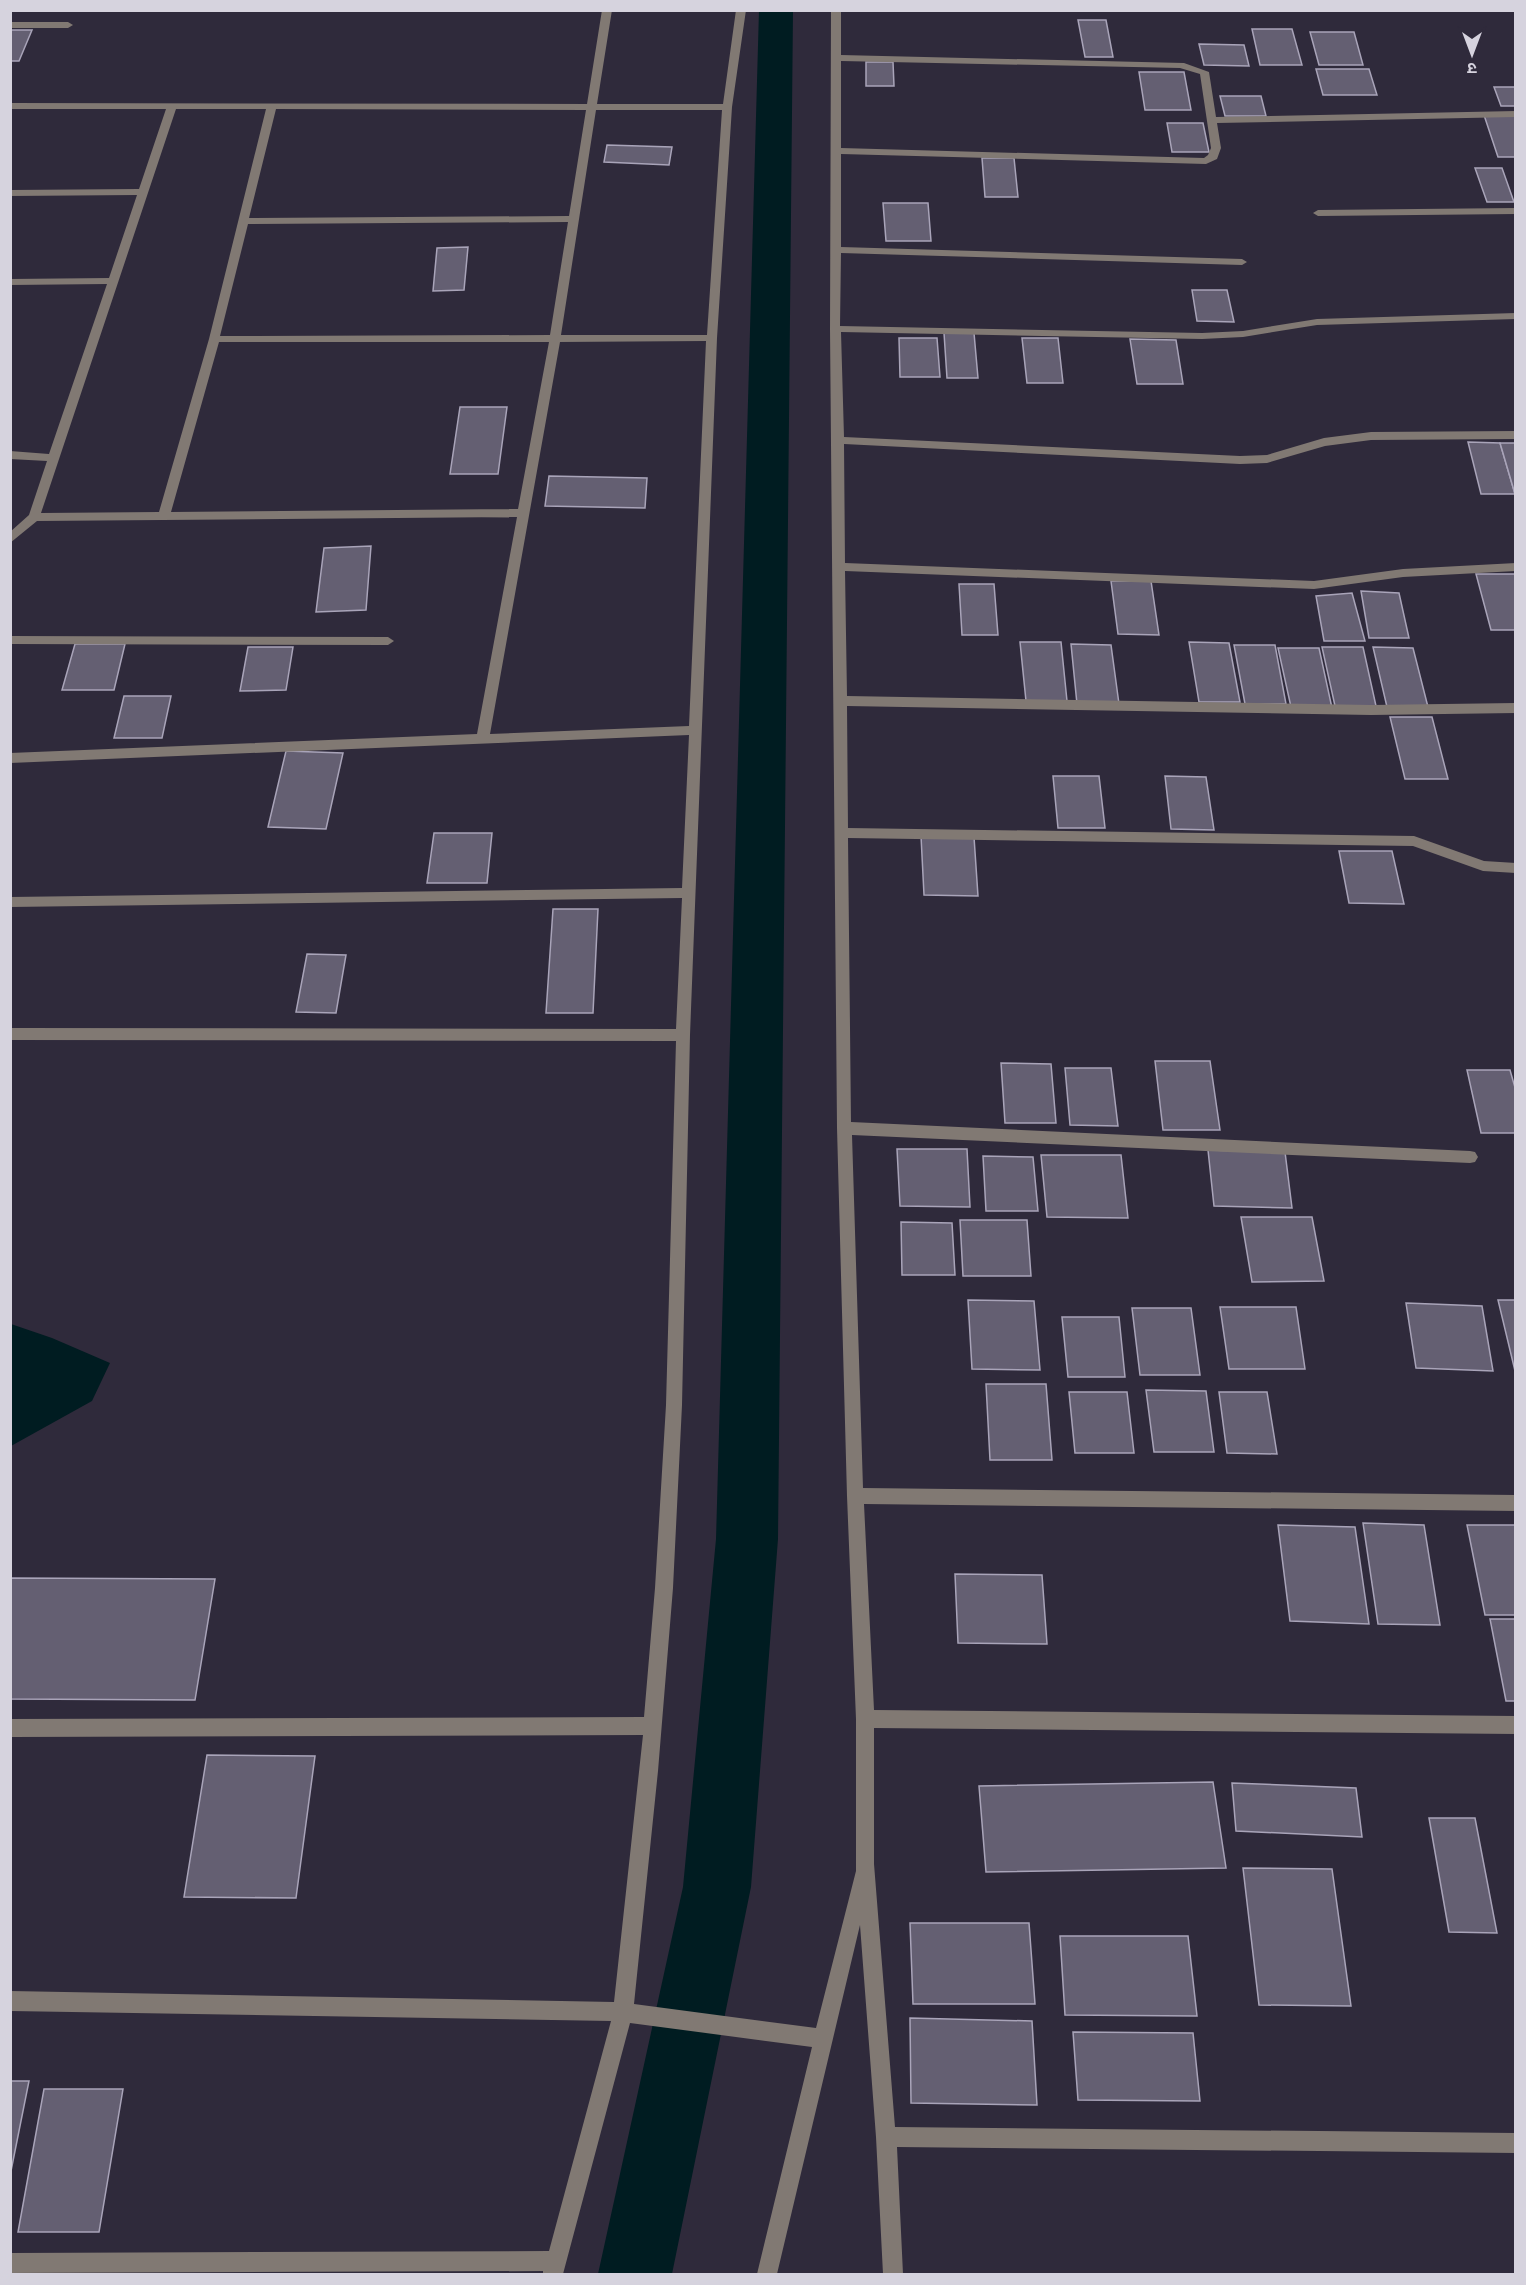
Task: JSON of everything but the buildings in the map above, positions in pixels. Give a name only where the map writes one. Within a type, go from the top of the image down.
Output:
[{"type":"street","points":[[483,739],[555,338],[607,10]]},
{"type":"street","points":[[10,2263],[555,2267],[623,2012],[664,1588],[674,1405],[683,1035],[712,338],[727,107],[741,10]]},
{"type":"street","points":[[836,10],[835,329],[840,567],[844,1128],[855,1496],[865,1719],[865,1863],[886,2137],[893,2274]]},
{"type":"street","points":[[10,26],[68,25]]},
{"type":"street","points":[[836,58],[1181,65],[1204,72],[1216,148],[1213,157],[1206,161],[836,151]]},
{"type":"street","points":[[10,106],[727,107]]},
{"type":"street","points":[[10,539],[34,517],[172,106]]},
{"type":"street","points":[[164,515],[213,339],[272,107]]},
{"type":"street","points":[[1213,120],[1515,114]]},
{"type":"street","points":[[10,193],[143,192]]},
{"type":"street","points":[[1318,213],[1515,211]]},
{"type":"street","points":[[243,221],[575,219]]},
{"type":"street","points":[[837,250],[1242,262]]},
{"type":"street","points":[[10,282],[114,281]]},
{"type":"street","points":[[835,329],[1202,336],[1243,334],[1317,322],[1515,316]]},
{"type":"street","points":[[213,339],[712,338]]},
{"type":"street","points":[[838,440],[1240,460],[1268,459],[1324,442],[1371,436],[1515,435]]},
{"type":"street","points":[[10,455],[54,458]]},
{"type":"street","points":[[34,517],[524,513]]},
{"type":"street","points":[[840,567],[1314,585],[1333,585],[1383,575],[1427,570],[1515,567]]},
{"type":"street","points":[[10,640],[388,641]]},
{"type":"street","points":[[841,701],[1371,710],[1515,708]]},
{"type":"street","points":[[10,758],[697,730]]},
{"type":"street","points":[[842,833],[1414,841],[1483,866],[1515,868]]},
{"type":"street","points":[[10,902],[690,892]]},
{"type":"street","points":[[10,1034],[683,1035]]},
{"type":"street","points":[[844,1128],[1470,1157]]},
{"type":"street","points":[[855,1496],[1515,1503]]},
{"type":"street","points":[[865,1719],[1515,1725]]},
{"type":"street","points":[[10,1728],[652,1726]]},
{"type":"street","points":[[767,2274],[865,1863]]},
{"type":"street","points":[[10,2001],[623,2012],[824,2039]]},
{"type":"street","points":[[886,2137],[1515,2143]]},
{"type":"shaded area","points":[[11,1324],[52,1338],[110,1363],[92,1401],[11,1446]]},
{"type":"waterway","points":[[635,2274],[717,1887],[747,1539],[776,10]]}]
